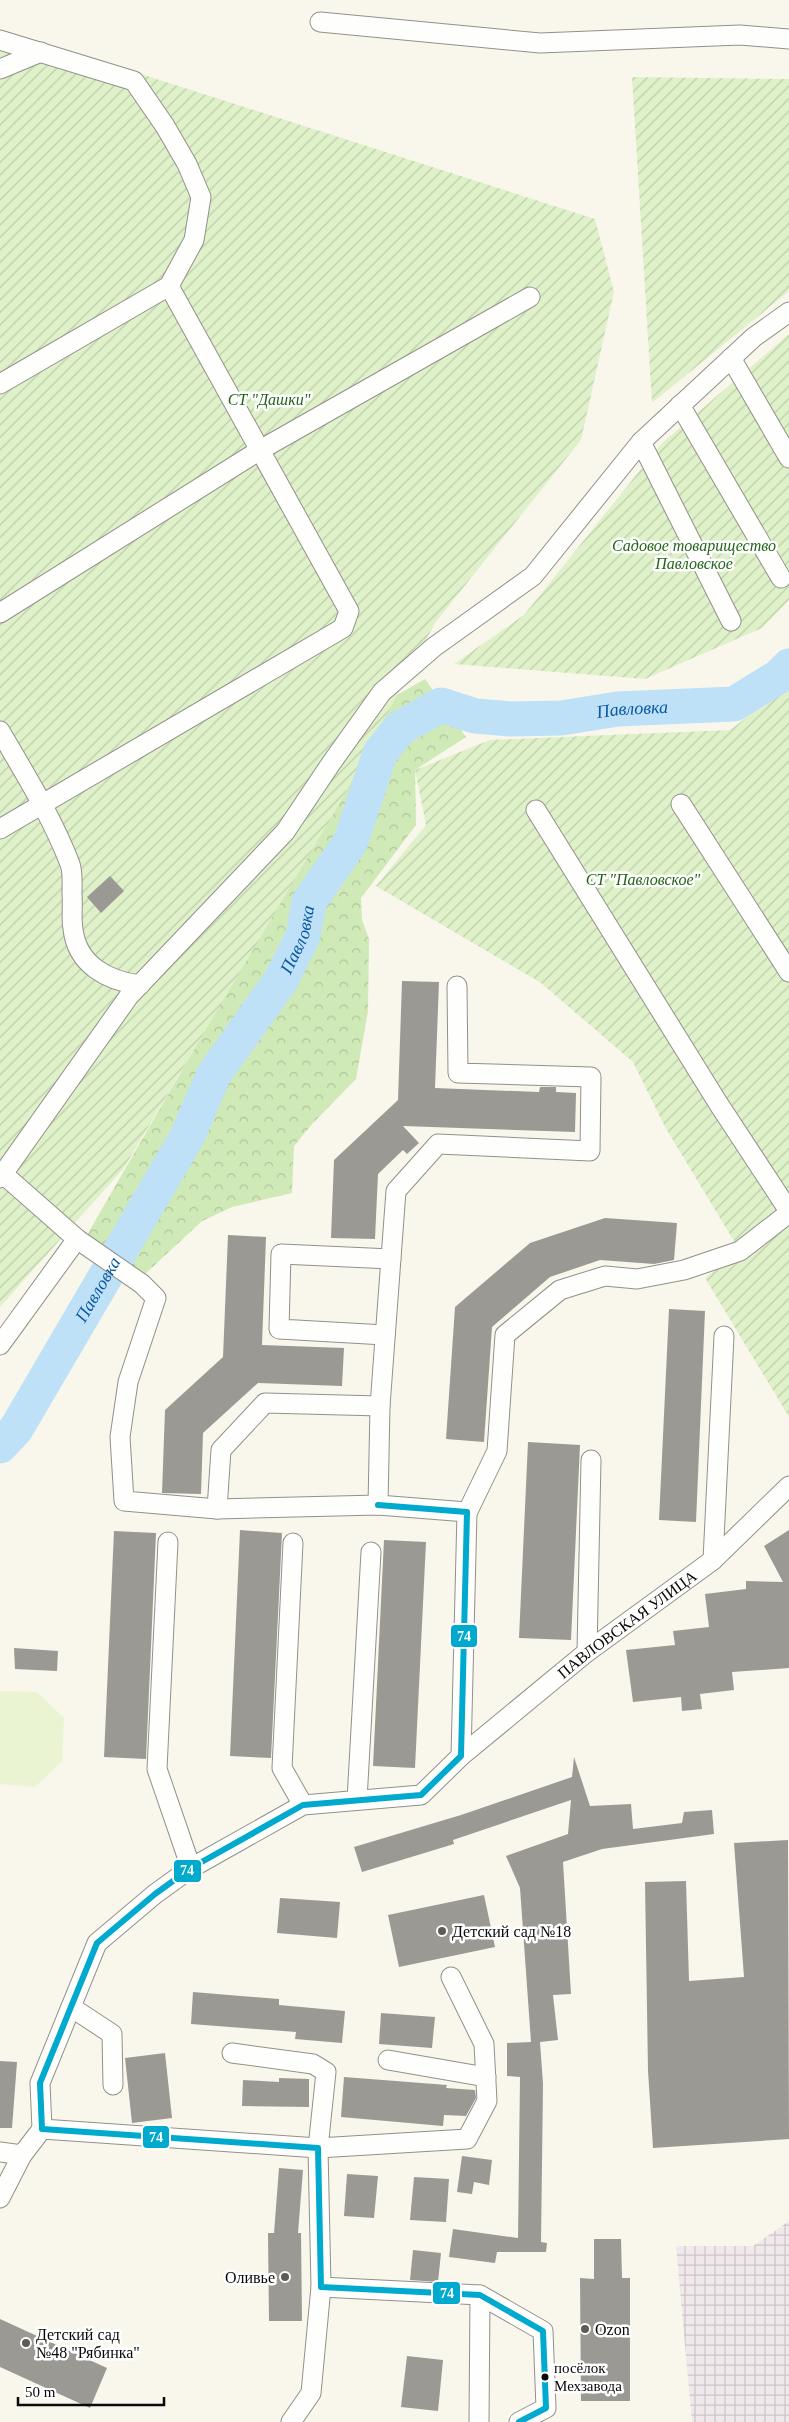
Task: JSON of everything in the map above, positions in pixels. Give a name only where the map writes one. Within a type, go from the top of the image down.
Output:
[{"type":"street","points":[[320,22],[540,43],[740,35],[789,39]]},
{"type":"street","points":[[0,40],[134,82],[166,126],[187,164],[202,197],[194,240],[169,286],[0,384]]},
{"type":"street","points":[[0,69],[41,52]]},
{"type":"street","points":[[0,829],[343,628],[349,611],[169,286]]},
{"type":"street","points":[[0,614],[260,450],[530,297]]},
{"type":"street","points":[[467,1513],[378,1505],[217,1509],[124,1501],[120,1437],[128,1382],[156,1298],[142,1284],[77,1239],[1,1176],[129,996],[286,832],[332,762],[382,692],[434,647],[533,576],[641,442],[754,337],[786,321]]},
{"type":"street","points":[[731,358],[789,458]]},
{"type":"street","points":[[680,406],[781,578]]},
{"type":"street","points":[[641,442],[731,621]]},
{"type":"street","points":[[0,731],[42,804],[71,866],[73,930],[78,948],[88,964],[104,975],[127,983],[140,984]]},
{"type":"street","points":[[681,804],[789,972]]},
{"type":"street","points":[[461,1756],[467,1513],[497,1451],[505,1334],[560,1290],[605,1276],[637,1278],[684,1270],[740,1251],[789,1212],[718,1103],[536,810]]},
{"type":"street","points":[[378,1505],[380,1406],[396,1191],[438,1144],[590,1151],[591,1077],[458,1073],[457,986]]},
{"type":"street","points":[[0,1345],[77,1239]]},
{"type":"street","points":[[385,1335],[279,1329],[281,1254],[391,1259]]},
{"type":"street","points":[[714,1560],[724,1336]]},
{"type":"street","points":[[217,1509],[221,1450],[265,1402],[380,1406]]},
{"type":"street","points":[[587,1652],[591,1460]]},
{"type":"street","name":"ПАВЛОВСКАЯ УЛИЦА","points":[[303,1805],[421,1795],[461,1756],[587,1652],[714,1560],[789,1486]]},
{"type":"street","points":[[168,1542],[157,1769],[191,1868]]},
{"type":"street","points":[[0,2198],[22,2155],[42,2129],[40,2083],[97,1943],[155,1894],[191,1868],[303,1805],[282,1768],[293,1543]]},
{"type":"street","points":[[357,1800],[371,1552]]},
{"type":"street","points":[[42,2129],[318,2148],[467,2139],[487,2101],[484,2044],[451,1977]]},
{"type":"street","points":[[71,2007],[112,2034],[113,2085]]},
{"type":"street","points":[[232,2053],[313,2064],[326,2072],[318,2148],[321,2287],[312,2393],[291,2422]]},
{"type":"street","points":[[388,2060],[486,2077]]},
{"type":"street","points":[[0,2152],[22,2155]]},
{"type":"street","points":[[321,2287],[480,2295],[543,2331],[546,2408],[519,2422]]},
{"type":"street","points":[[479,2422],[480,2295]]},
{"type":"shaded area","points":[[789,2221],[789,2422],[692,2422],[676,2246],[753,2246]]},
{"type":"green space","name":"СТ \"Дашки\"","points":[[0,29],[595,219],[614,292],[581,440],[435,623],[341,801],[124,1168],[0,1307]]},
{"type":"green space","points":[[632,77],[789,79],[789,291],[652,403]]},
{"type":"green space","name":"Садовое товарищество Павловское","points":[[789,334],[789,600],[762,628],[645,679],[454,664],[524,615],[661,444]]},
{"type":"green space","points":[[425,679],[466,737],[415,770],[416,825],[361,898],[362,920],[369,939],[368,1011],[356,1079],[313,1123],[294,1146],[292,1193],[232,1207],[202,1221],[144,1275],[87,1235],[211,1020],[390,699]]},
{"type":"green space","name":"СТ \"Павловское\"","points":[[789,685],[789,1417],[705,1278],[740,1251],[665,1127],[633,1062],[541,983],[376,886],[426,825],[415,770],[490,740],[730,730]]},
{"type":"green space","points":[[0,1691],[37,1692],[64,1718],[62,1761],[35,1787],[0,1784]]},
{"type":"building","points":[[110,876],[124,891],[101,913],[87,897]]},
{"type":"building","points":[[402,981],[439,982],[435,1088],[539,1092],[540,1087],[556,1087],[556,1092],[576,1093],[575,1132],[403,1126],[419,1143],[407,1154],[403,1150],[378,1174],[375,1239],[331,1238],[334,1160],[398,1100]]},
{"type":"building","points":[[605,1218],[677,1223],[674,1260],[654,1264],[600,1260],[550,1277],[492,1327],[484,1442],[446,1439],[455,1307],[530,1243]]},
{"type":"building","points":[[228,1235],[266,1237],[262,1345],[344,1348],[342,1386],[258,1383],[203,1433],[201,1494],[162,1493],[165,1410],[223,1357]]},
{"type":"building","points":[[669,1309],[705,1311],[696,1522],[659,1520]]},
{"type":"building","points":[[528,1442],[580,1445],[571,1640],[519,1638]]},
{"type":"building","points":[[240,1530],[282,1533],[271,1758],[230,1756]]},
{"type":"building","points":[[789,1530],[789,1668],[732,1672],[734,1690],[700,1694],[702,1709],[682,1711],[681,1697],[633,1702],[626,1650],[675,1645],[673,1631],[709,1627],[705,1594],[746,1589],[746,1581],[783,1582],[764,1546]]},
{"type":"building","points":[[114,1531],[156,1533],[146,1759],[104,1757]]},
{"type":"building","points":[[384,1540],[426,1542],[415,1768],[373,1766]]},
{"type":"building","points":[[14,1648],[58,1651],[57,1671],[15,1669]]},
{"type":"building","points":[[574,1757],[590,1806],[631,1804],[633,1829],[682,1823],[684,1812],[712,1810],[714,1834],[602,1849],[563,1862],[571,1994],[553,1995],[558,2040],[540,2042],[543,2084],[541,2242],[547,2243],[546,2252],[497,2252],[495,2263],[449,2257],[453,2229],[518,2238],[520,2077],[507,2076],[507,2043],[531,2042],[520,1888],[506,1856],[568,1834],[571,1800],[453,1840],[454,1844],[362,1872],[354,1847],[461,1815],[572,1777]]},
{"type":"building","points":[[788,1840],[789,2139],[653,2148],[648,2071],[645,1882],[686,1881],[689,1981],[744,1977],[734,1843]]},
{"type":"building","name":"Детский сад №18","points":[[484,1895],[495,1947],[399,1967],[388,1915]]},
{"type":"building","points":[[280,1898],[340,1902],[337,1938],[277,1933]]},
{"type":"building","points":[[193,1992],[279,1999],[279,2005],[345,2011],[342,2043],[295,2039],[296,2032],[191,2024]]},
{"type":"building","points":[[381,2013],[435,2017],[432,2048],[379,2044]]},
{"type":"building","points":[[165,2053],[172,2118],[132,2123],[125,2058]]},
{"type":"building","points":[[0,2061],[17,2062],[12,2128],[0,2128]]},
{"type":"building","points":[[344,2077],[447,2085],[446,2088],[475,2090],[476,2098],[466,2116],[444,2115],[443,2126],[341,2117]]},
{"type":"building","points":[[279,2078],[309,2079],[309,2107],[242,2106],[243,2080],[279,2082]]},
{"type":"building","points":[[462,2156],[492,2160],[489,2185],[474,2182],[472,2194],[457,2192]]},
{"type":"building","name":"Оливье","points":[[279,2168],[303,2170],[298,2233],[301,2233],[302,2321],[269,2321],[268,2233],[274,2233]]},
{"type":"building","points":[[347,2174],[378,2176],[374,2218],[344,2216]]},
{"type":"building","points":[[414,2177],[449,2179],[446,2222],[410,2220]]},
{"type":"building","points":[[594,2239],[621,2239],[622,2278],[630,2278],[630,2401],[581,2401],[580,2278],[594,2279]]},
{"type":"building","points":[[413,2250],[441,2253],[438,2282],[410,2280]]},
{"type":"building","name":"Детский сад №48 \"Рябинка\"","points":[[0,2319],[107,2368],[90,2408],[0,2367]]},
{"type":"building","points":[[407,2356],[443,2360],[438,2411],[401,2407]]},
{"type":"waterway","name":"Павловка","points":[[0,1446],[16,1429],[187,1137],[214,1074],[281,980],[303,936],[309,902],[351,841],[380,753],[400,728],[441,705],[475,716],[511,719],[561,718],[618,709],[734,704],[778,677],[789,666]]},
{"type":"transit line","name":"74","points":[[378,1505],[467,1512],[461,1756],[421,1795],[303,1805],[191,1868],[155,1894],[97,1943],[40,2083],[42,2129],[318,2148],[321,2287],[480,2295],[543,2331],[546,2408],[519,2422]]},
{"type":"place","name":"Детский сад №18","points":[[442,1931]]},
{"type":"place","name":"Оливье","points":[[285,2277]]},
{"type":"place","name":"Ozon","points":[[585,2329]]},
{"type":"place","name":"Детский сад №48 \"Рябинка\"","points":[[26,2343]]},
{"type":"place","name":"посёлок Мехзавода","points":[[545,2377]]}]
